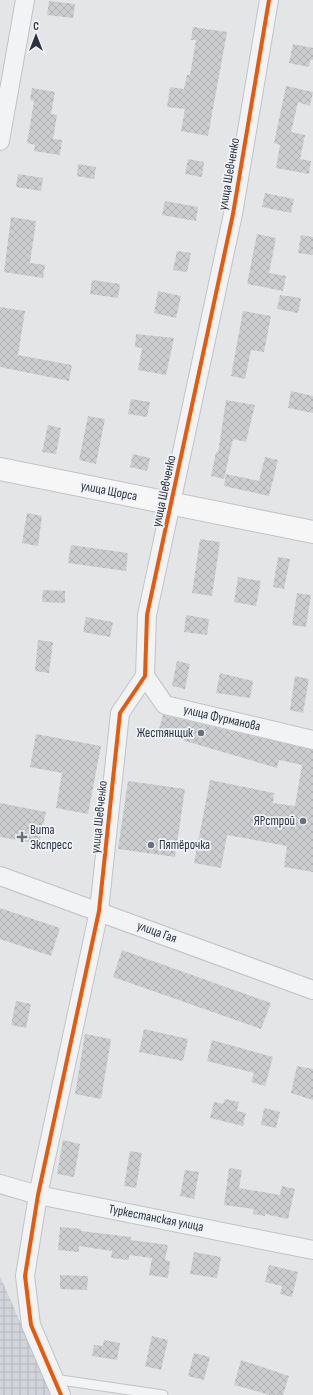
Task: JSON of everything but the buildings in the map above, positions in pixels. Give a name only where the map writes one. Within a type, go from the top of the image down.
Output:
[{"type":"main road","name":"улица Щорса","points":[[0,469],[313,532]]},
{"type":"street","points":[[0,141],[25,0]]},
{"type":"street","name":"улица Шевченко","points":[[61,1395],[31,1324],[25,1276],[38,1195],[99,911],[120,713],[144,676],[147,615],[233,214],[268,0]]},
{"type":"street","name":"улица Фурманова","points":[[144,676],[165,705],[313,740]]},
{"type":"street","name":"улица Гая","points":[[0,876],[313,990]]},
{"type":"street","name":"Туркестанская улица","points":[[0,1184],[38,1195],[313,1250]]},
{"type":"lane","points":[[54,1379],[163,1395]]},
{"type":"shaded area","points":[[0,1276],[52,1395],[0,1395]]},
{"type":"cycle path","points":[[61,1395],[31,1325],[25,1276],[38,1195],[99,911],[120,713],[145,676],[147,615],[233,214],[269,0]]},
{"type":"place","name":"Жестянщик","points":[[201,733]]},
{"type":"place","name":"ЯРстрой","points":[[303,821]]},
{"type":"place","name":"Вита Экспресс","points":[[22,837]]},
{"type":"place","name":"Пятёрочка","points":[[151,845]]}]
